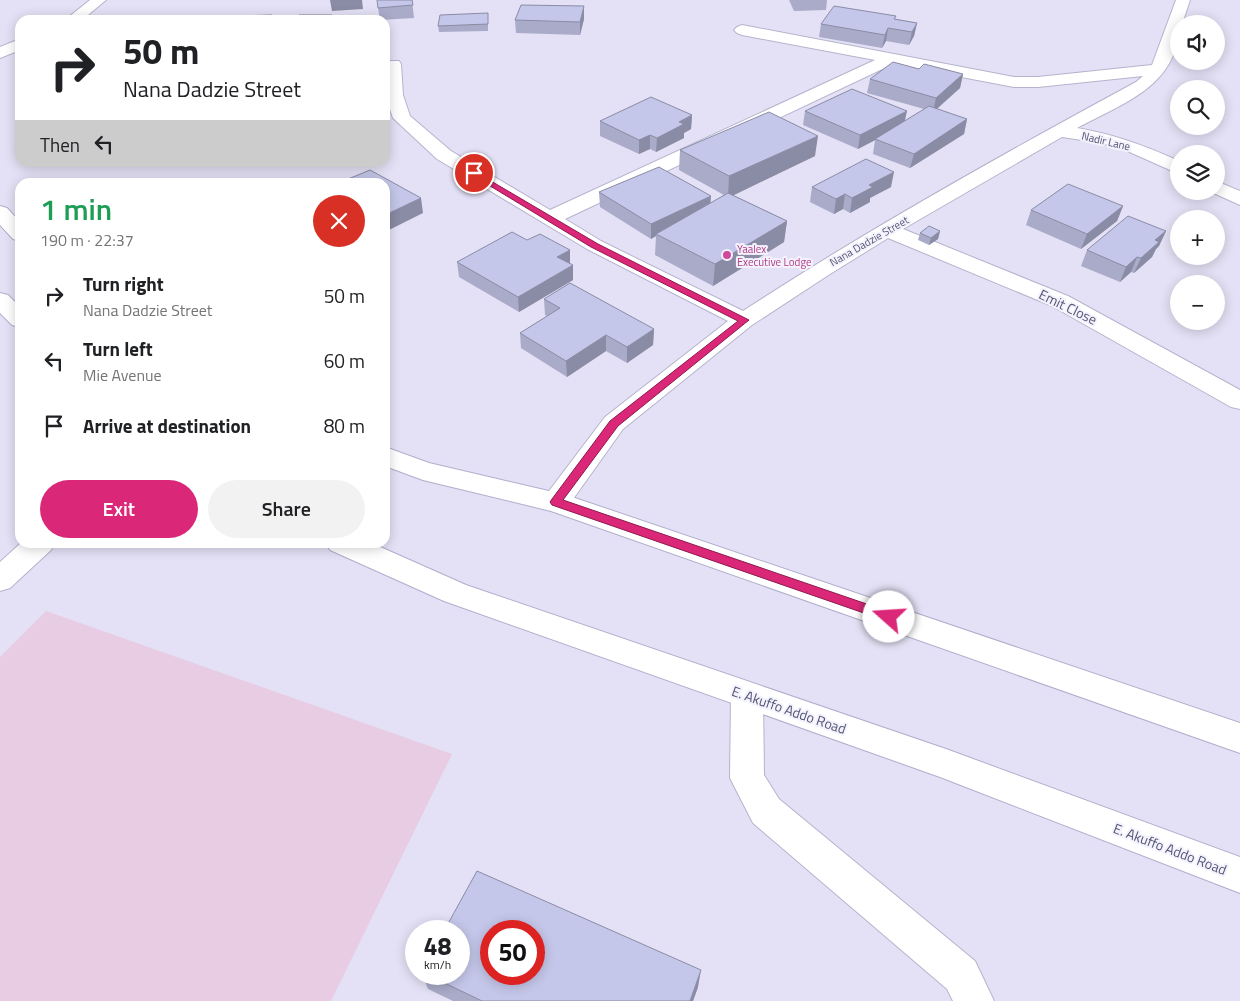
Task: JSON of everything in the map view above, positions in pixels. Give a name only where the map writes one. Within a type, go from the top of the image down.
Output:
[{"type":"street","points":[[80,15],[99,0]]},
{"type":"street","name":"Nana Dadzie Street","points":[[556,502],[614,423],[744,320],[822,269],[887,230],[1059,131],[1142,86],[1159,69],[1183,0]]},
{"type":"street","points":[[742,30],[890,60],[1014,82],[1038,82],[1159,69]]},
{"type":"street","points":[[0,53],[15,46]]},
{"type":"street","points":[[550,218],[890,60]]},
{"type":"street","points":[[394,64],[394,95],[402,118],[444,155],[594,245],[744,320]]},
{"type":"street","name":"Nadir Lane","points":[[1059,131],[1103,138],[1131,146],[1170,164]]},
{"type":"street","points":[[1225,192],[1240,199]]},
{"type":"street","points":[[0,212],[15,229]]},
{"type":"street","name":"Emit Close","points":[[887,230],[1060,301],[1240,401]]},
{"type":"street","points":[[0,300],[15,315]]},
{"type":"street","points":[[390,458],[423,471],[556,502],[1240,738]]},
{"type":"street","points":[[0,580],[34,548]]},
{"type":"street","name":"E. Akuffo Addo Road","points":[[354,548],[455,593],[946,764],[1240,875]]},
{"type":"street","points":[[747,696],[747,778],[766,811],[961,975],[974,1001]]},
{"type":"shaded area","points":[[0,0],[1240,0],[1240,1001],[0,1001]]},
{"type":"shaded area","points":[[46,611],[452,754],[331,1001],[0,1001],[0,657]]},
{"type":"building","points":[[377,0],[412,0],[413,5],[378,8]]},
{"type":"building","points":[[521,5],[584,6],[580,22],[515,20]]},
{"type":"building","points":[[834,6],[896,16],[894,19],[917,23],[912,32],[888,28],[885,35],[821,24]]},
{"type":"building","points":[[488,13],[488,24],[438,26],[440,15]]},
{"type":"building","points":[[893,62],[919,69],[924,64],[963,74],[936,98],[870,79]]},
{"type":"building","points":[[852,89],[907,111],[860,135],[805,111]]},
{"type":"building","points":[[651,97],[692,115],[679,122],[684,124],[657,138],[650,135],[639,140],[600,121]]},
{"type":"building","points":[[929,106],[967,119],[914,154],[875,139]]},
{"type":"building","points":[[769,112],[818,136],[729,176],[680,150]]},
{"type":"building","points":[[866,159],[894,172],[869,185],[873,187],[852,198],[845,194],[836,199],[812,187]]},
{"type":"building","points":[[659,167],[711,196],[651,224],[599,192]]},
{"type":"building","points":[[370,170],[385,178],[351,178]]},
{"type":"building","points":[[390,181],[421,198],[390,213]]},
{"type":"building","points":[[1068,184],[1123,206],[1087,234],[1031,210]]},
{"type":"building","points":[[728,193],[787,221],[715,264],[656,234]]},
{"type":"building","points":[[1128,216],[1166,231],[1155,240],[1159,242],[1141,258],[1137,257],[1126,267],[1087,250]]},
{"type":"building","points":[[929,226],[940,231],[931,238],[920,233]]},
{"type":"building","points":[[512,232],[527,240],[540,234],[570,250],[557,257],[573,265],[518,297],[457,262]]},
{"type":"building","points":[[570,283],[654,329],[627,347],[606,335],[566,361],[520,333],[560,308],[544,299]]},
{"type":"building","points":[[477,871],[701,970],[690,1001],[482,1001],[449,985],[470,985],[470,920],[450,920]]},
{"type":"place","name":"Yaalex Executive Lodge","points":[[727,255]]},
{"type":"route","points":[[474,173],[594,245],[744,320],[614,423],[556,502],[889,617]]}]
